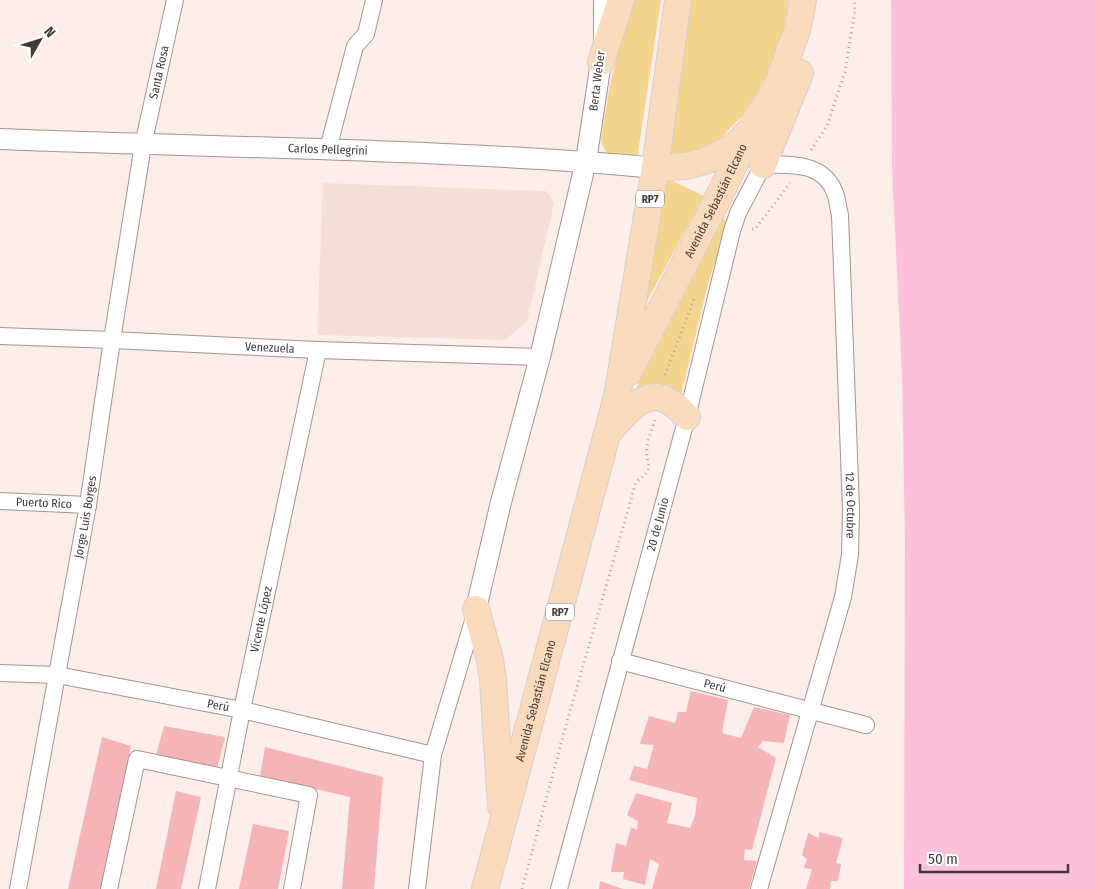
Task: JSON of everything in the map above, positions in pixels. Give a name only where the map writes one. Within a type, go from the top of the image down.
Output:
[{"type":"main road","points":[[601,62],[621,0]]},
{"type":"main road","name":"Avenida Sebastián Elcano","points":[[485,889],[617,397],[655,168],[678,0]]},
{"type":"main road","points":[[763,165],[800,73],[806,45],[803,0]]},
{"type":"main road","name":"Avenida Sebastián Elcano","points":[[617,397],[728,205],[756,117],[776,89],[782,74],[798,28],[803,0]]},
{"type":"main road","points":[[655,168],[683,167],[700,164],[715,158],[741,141],[756,117]]},
{"type":"main road","points":[[655,168],[705,184],[728,205]]},
{"type":"main road","points":[[607,435],[620,418],[647,398],[659,397],[676,406],[687,417]]},
{"type":"main road","points":[[476,609],[490,660],[493,680],[503,827]]},
{"type":"street","name":"Santa Rosa","points":[[143,145],[175,0]]},
{"type":"street","points":[[328,149],[355,46],[366,34],[374,0]]},
{"type":"street","name":"Berta Weber","points":[[586,161],[601,62],[602,0]]},
{"type":"street","name":"Carlos Pellegrini","points":[[0,139],[143,145],[328,149],[586,161],[655,168]]},
{"type":"street","name":"Jorge Luis Borges","points":[[18,889],[88,504],[143,145]]},
{"type":"street","points":[[417,889],[433,755],[476,609],[501,502],[540,357],[586,161]]},
{"type":"street","name":"12 de Octubre","points":[[759,889],[843,597],[850,555],[851,508],[840,215],[836,194],[826,179],[817,172],[796,164],[763,165]]},
{"type":"street","name":"20 de Junio","points":[[560,889],[687,417],[728,205],[763,165]]},
{"type":"street","name":"Venezuela","points":[[0,336],[318,350],[540,357]]},
{"type":"street","name":"Vicente López","points":[[207,889],[242,710],[318,350]]},
{"type":"street","name":"Puerto Rico","points":[[0,501],[88,504]]},
{"type":"street","name":"Perú","points":[[620,661],[866,725]]},
{"type":"street","name":"Perú","points":[[0,673],[57,675],[242,710],[433,755]]},
{"type":"street","points":[[109,889],[137,759],[309,795],[292,889]]},
{"type":"shaded area","points":[[631,0],[661,0],[637,159],[609,154],[605,150],[601,138],[609,90]]},
{"type":"shaded area","points":[[686,0],[788,0],[787,26],[770,69],[742,116],[712,147],[663,161]]},
{"type":"shaded area","points":[[891,0],[1095,0],[1095,889],[904,889],[905,541],[902,375],[892,169]]},
{"type":"shaded area","points":[[662,176],[704,196],[632,329]]},
{"type":"shaded area","points":[[323,183],[546,191],[554,203],[527,322],[505,340],[317,335]]},
{"type":"shaded area","points":[[722,218],[727,224],[708,284],[680,399],[636,392],[646,357]]},
{"type":"building","points":[[691,691],[728,700],[722,733],[741,738],[754,707],[790,715],[784,743],[763,741],[758,747],[776,758],[752,850],[745,849],[744,860],[757,861],[749,889],[652,889],[659,864],[650,859],[645,885],[623,879],[624,872],[611,872],[616,843],[626,846],[631,827],[637,830],[638,821],[627,815],[636,793],[672,803],[667,823],[690,828],[695,816],[697,798],[629,780],[634,766],[647,769],[654,745],[640,744],[649,716],[675,723],[678,712],[686,712]]},
{"type":"building","points":[[164,726],[225,737],[217,769],[156,755]]},
{"type":"building","points":[[102,737],[131,746],[100,889],[68,889]]},
{"type":"building","points":[[265,747],[383,777],[374,889],[342,889],[350,797],[260,776]]},
{"type":"building","points":[[176,791],[201,797],[181,889],[156,889]]},
{"type":"building","points":[[253,824],[289,831],[278,889],[239,889]]},
{"type":"building","points":[[819,832],[843,838],[836,863],[841,864],[838,881],[831,881],[830,889],[806,889],[812,869],[804,868],[807,859],[802,855],[808,833],[819,838]]},
{"type":"building","points":[[600,881],[623,889],[599,889]]}]
